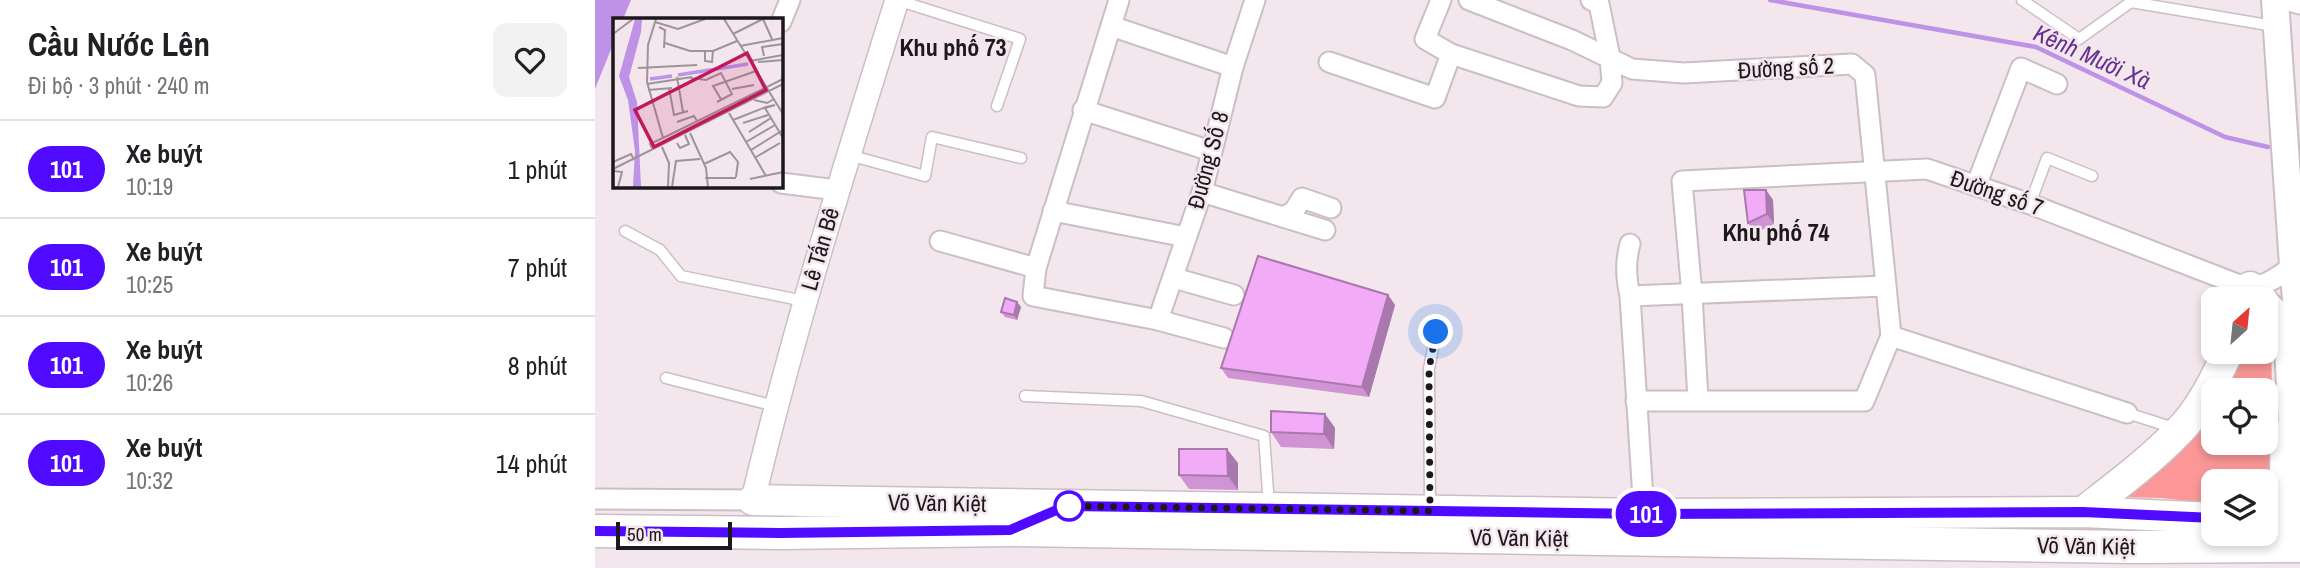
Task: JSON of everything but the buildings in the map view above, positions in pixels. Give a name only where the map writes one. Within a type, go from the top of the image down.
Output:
[{"type":"highway","points":[[1010,530],[1066,506]]},
{"type":"highway","name":"Võ Văn Kiệt","points":[[595,531],[780,533],[1010,530],[2300,546]]},
{"type":"main road","points":[[2274,0],[2293,154],[2297,264],[2293,428],[2300,519],[2278,520]]},
{"type":"main road","points":[[2279,308],[2295,315]]},
{"type":"main road","points":[[2083,512],[2181,430],[2211,386],[2222,364]]},
{"type":"main road","points":[[2278,497],[2285,483],[2287,444],[2293,428]]},
{"type":"main road","name":"Võ Văn Kiệt","points":[[753,500],[1644,514],[2083,512],[2201,517]]},
{"type":"street","points":[[782,20],[790,0]]},
{"type":"street","name":"Lê Tấn Bê","points":[[753,500],[804,301],[897,0]]},
{"type":"street","points":[[1119,0],[1036,268],[1033,296],[1158,320],[1224,338]]},
{"type":"street","name":"Đường Số 8","points":[[1158,320],[1202,192],[1233,66],[1255,0]]},
{"type":"street","points":[[1441,0],[1425,38],[1451,54],[1580,96],[1603,97],[1612,83],[1610,57],[1599,4],[1591,0]]},
{"type":"street","name":"Đường số 2","points":[[1469,0],[1610,57],[1632,69],[1684,73],[1852,64],[1865,75],[1891,336],[1864,401],[1698,400]]},
{"type":"street","points":[[2285,0],[2300,4]]},
{"type":"street","points":[[1111,26],[1233,66]]},
{"type":"street","points":[[1329,62],[1435,98],[1451,54]]},
{"type":"street","points":[[1976,186],[2021,68],[2057,84]]},
{"type":"street","points":[[1083,110],[1211,150]]},
{"type":"street","name":"Đường số 7","points":[[1692,295],[1682,181],[1927,169],[2030,204],[2241,287]]},
{"type":"street","points":[[782,183],[837,190]]},
{"type":"street","points":[[1202,192],[1325,230]]},
{"type":"street","points":[[1283,217],[1294,211],[1302,198],[1331,208]]},
{"type":"street","points":[[1053,211],[1186,237]]},
{"type":"street","points":[[940,241],[1036,268]]},
{"type":"street","points":[[1630,244],[1626,273],[1630,296],[1644,514]]},
{"type":"street","points":[[2262,287],[2297,264]]},
{"type":"street","points":[[1174,278],[1234,295]]},
{"type":"street","points":[[1630,296],[1885,286]]},
{"type":"street","points":[[1636,401],[1698,400],[1692,295]]},
{"type":"street","points":[[1891,336],[2127,413]]},
{"type":"street","points":[[595,499],[753,500]]},
{"type":"lane","points":[[897,0],[1020,39],[997,106]]},
{"type":"lane","points":[[2022,0],[2079,39],[2132,1],[2277,27]]},
{"type":"lane","points":[[849,155],[925,176],[932,137],[1021,158]]},
{"type":"lane","points":[[2030,204],[2047,158],[2092,176]]},
{"type":"lane","points":[[625,231],[660,250],[681,276],[804,301]]},
{"type":"lane","points":[[1430,511],[1429,369],[1436,332]]},
{"type":"lane","points":[[666,378],[775,406]]},
{"type":"lane","points":[[1025,397],[1141,401],[1264,436],[1269,510]]},
{"type":"lane","points":[[2127,413],[2181,430]]},
{"type":"shaded area","points":[[595,0],[631,0],[623,18],[613,18],[613,44],[595,89]]},
{"type":"shaded area","points":[[2231,364],[2272,364],[2272,378],[2224,378]]},
{"type":"shaded area","points":[[2201,412],[2201,455],[2273,455],[2273,469],[2201,469],[2201,502],[2119,497]]},
{"type":"waterway","name":"Kênh Mười Xà","points":[[1770,0],[2036,47],[2225,137],[2268,147]]},
{"type":"bus line","name":"101","points":[[595,531],[780,533],[1010,530],[1066,506],[1644,514],[2083,512],[2201,517]]},
{"type":"district","name":"Khu phố 73","points":[[953,48]]},
{"type":"district","name":"Khu phố 74","points":[[1776,233]]},
{"type":"route","points":[[1069,506],[1066,506],[1430,511],[1429,369],[1436,332]]}]
